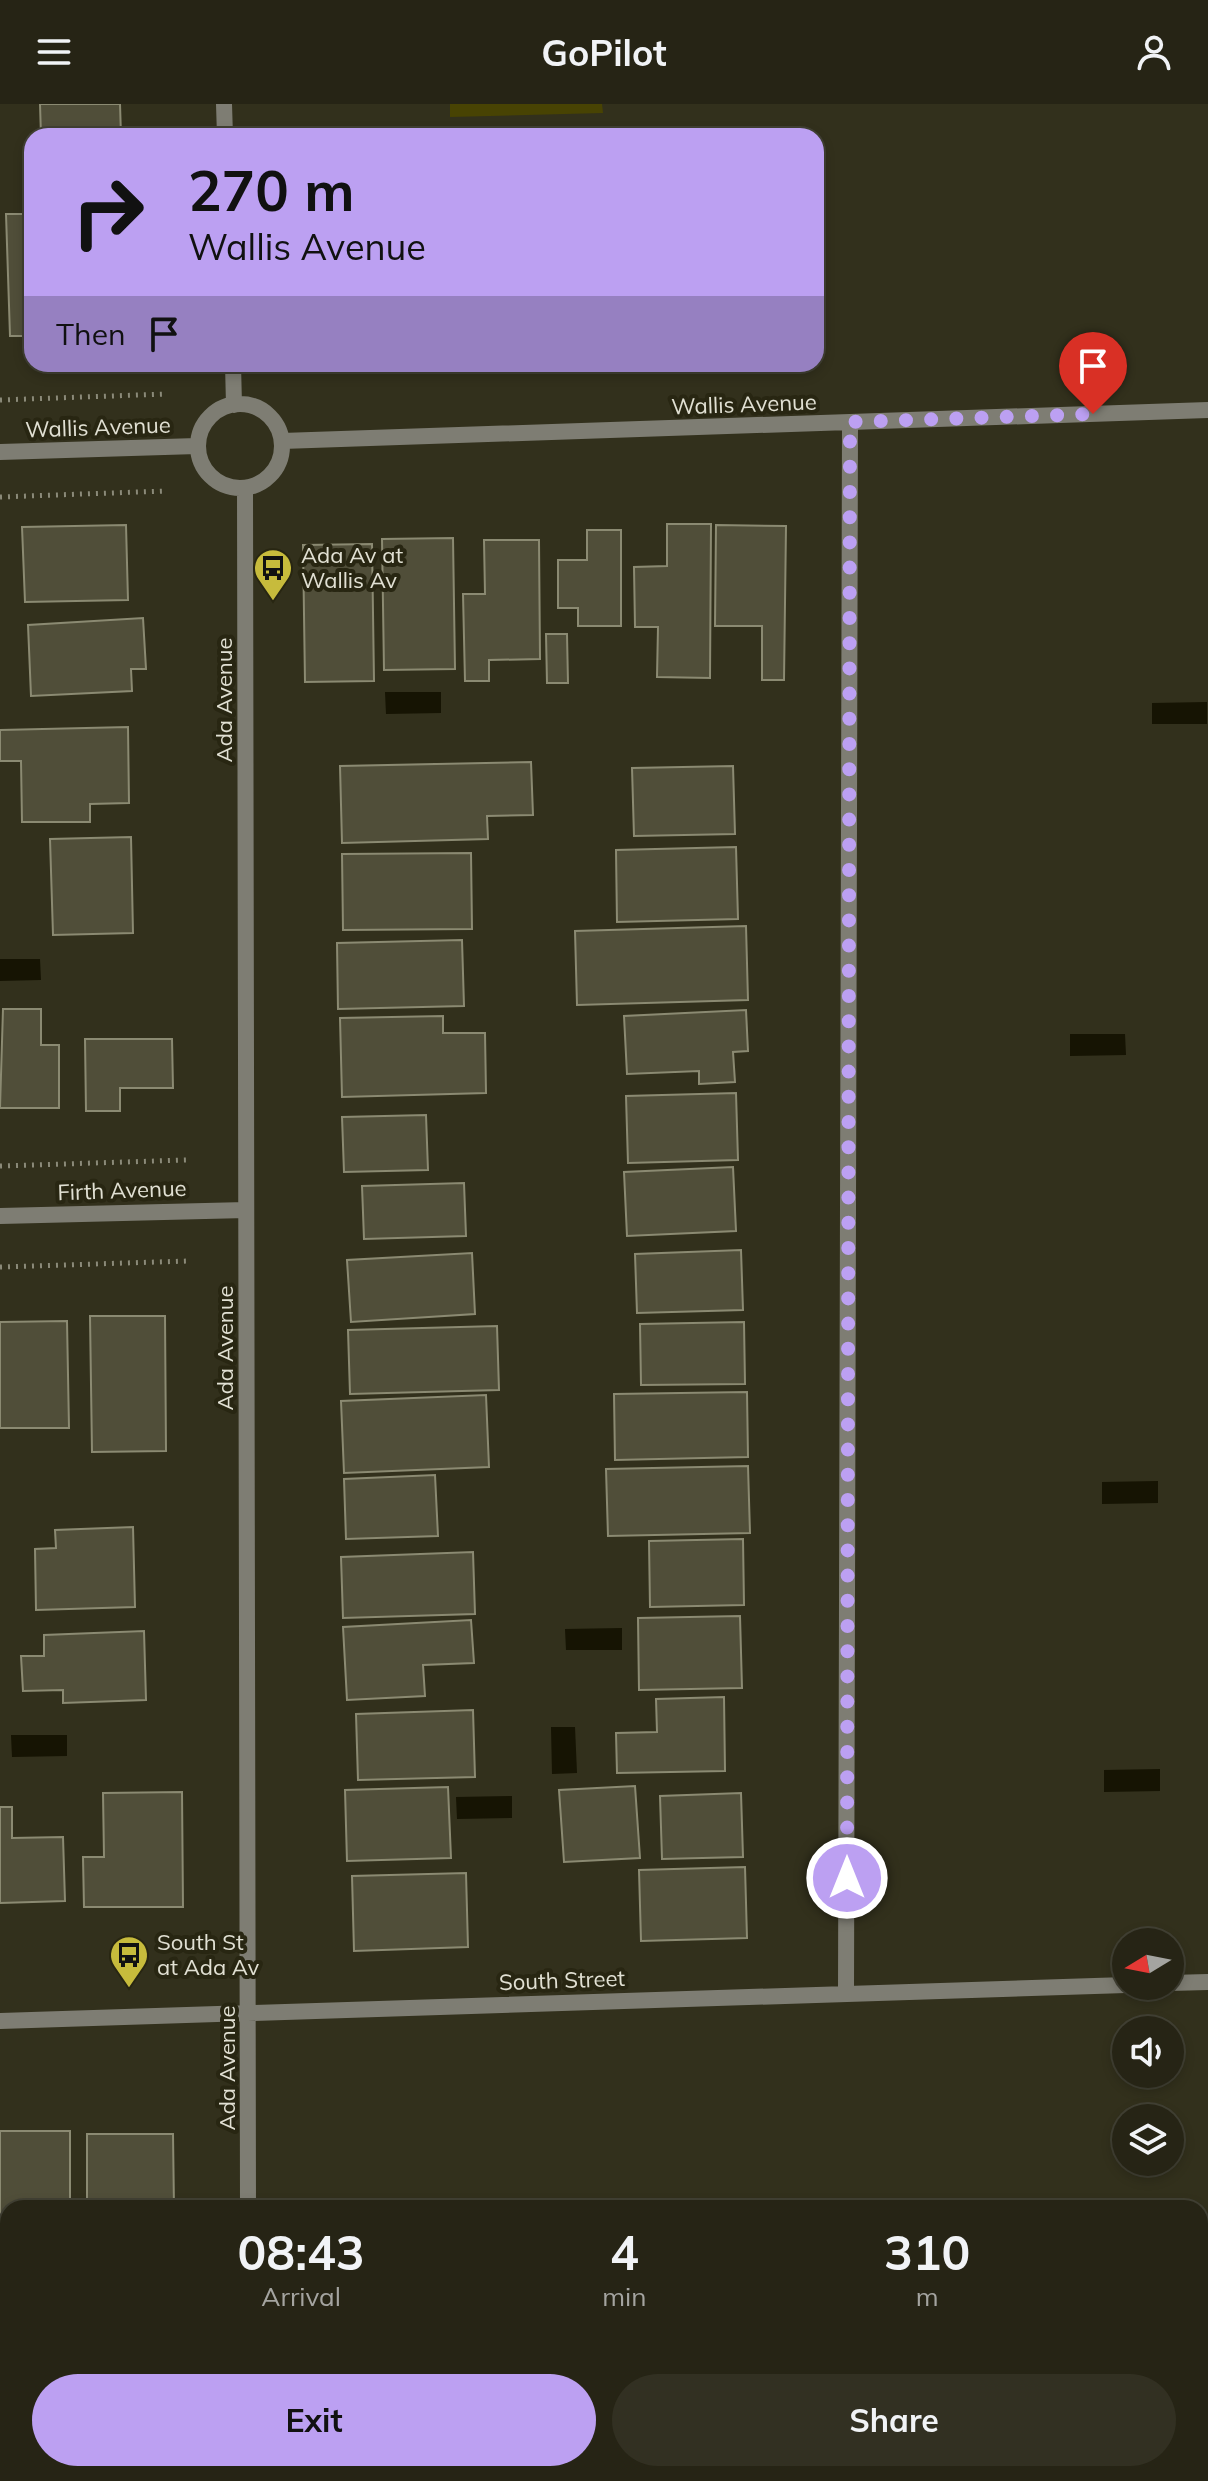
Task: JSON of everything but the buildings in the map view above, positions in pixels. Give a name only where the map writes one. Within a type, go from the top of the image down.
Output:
[{"type":"street","points":[[224,104],[225,128]]},
{"type":"street","points":[[233,372],[234,405]]},
{"type":"street","points":[[234,405],[248,405],[271,417],[282,441],[282,454],[277,467],[258,485],[245,489],[217,483],[200,460],[197,446],[200,434],[213,414],[234,405]]},
{"type":"street","name":"Wallis Avenue","points":[[282,441],[1208,410]]},
{"type":"street","points":[[846,1992],[850,422]]},
{"type":"street","name":"Wallis Avenue","points":[[0,452],[197,446]]},
{"type":"street","name":"Ada Avenue","points":[[245,489],[248,2200]]},
{"type":"street","name":"Firth Avenue","points":[[0,1216],[246,1210]]},
{"type":"street","points":[[1184,1983],[1208,1982]]},
{"type":"street","name":"South Street","points":[[0,2021],[1112,1985]]},
{"type":"path","points":[[0,400],[166,394]]},
{"type":"path","points":[[0,497],[166,491]]},
{"type":"path","points":[[0,1166],[187,1160]]},
{"type":"path","points":[[0,1267],[188,1261]]},
{"type":"shaded area","points":[[450,104],[602,104],[603,113],[450,117]]},
{"type":"shaded area","points":[[385,692],[441,692],[441,713],[386,714]]},
{"type":"shaded area","points":[[1207,702],[1207,724],[1152,724],[1152,703]]},
{"type":"shaded area","points":[[0,959],[40,959],[41,980],[0,981]]},
{"type":"shaded area","points":[[1070,1034],[1125,1034],[1126,1055],[1070,1056]]},
{"type":"shaded area","points":[[1158,1481],[1158,1503],[1102,1504],[1102,1482]]},
{"type":"shaded area","points":[[622,1628],[622,1650],[566,1650],[565,1629]]},
{"type":"shaded area","points":[[551,1727],[575,1727],[577,1773],[552,1774]]},
{"type":"shaded area","points":[[11,1735],[67,1735],[67,1756],[12,1757]]},
{"type":"shaded area","points":[[1160,1769],[1160,1791],[1104,1792],[1104,1770]]},
{"type":"shaded area","points":[[512,1796],[512,1818],[457,1819],[456,1797]]},
{"type":"place","name":"Ada Av at Wallis Av","points":[[273,602]]},
{"type":"place","name":"South St at Ada Av","points":[[129,1989]]},
{"type":"route","points":[[847,1878],[850,422],[1093,414]]}]
